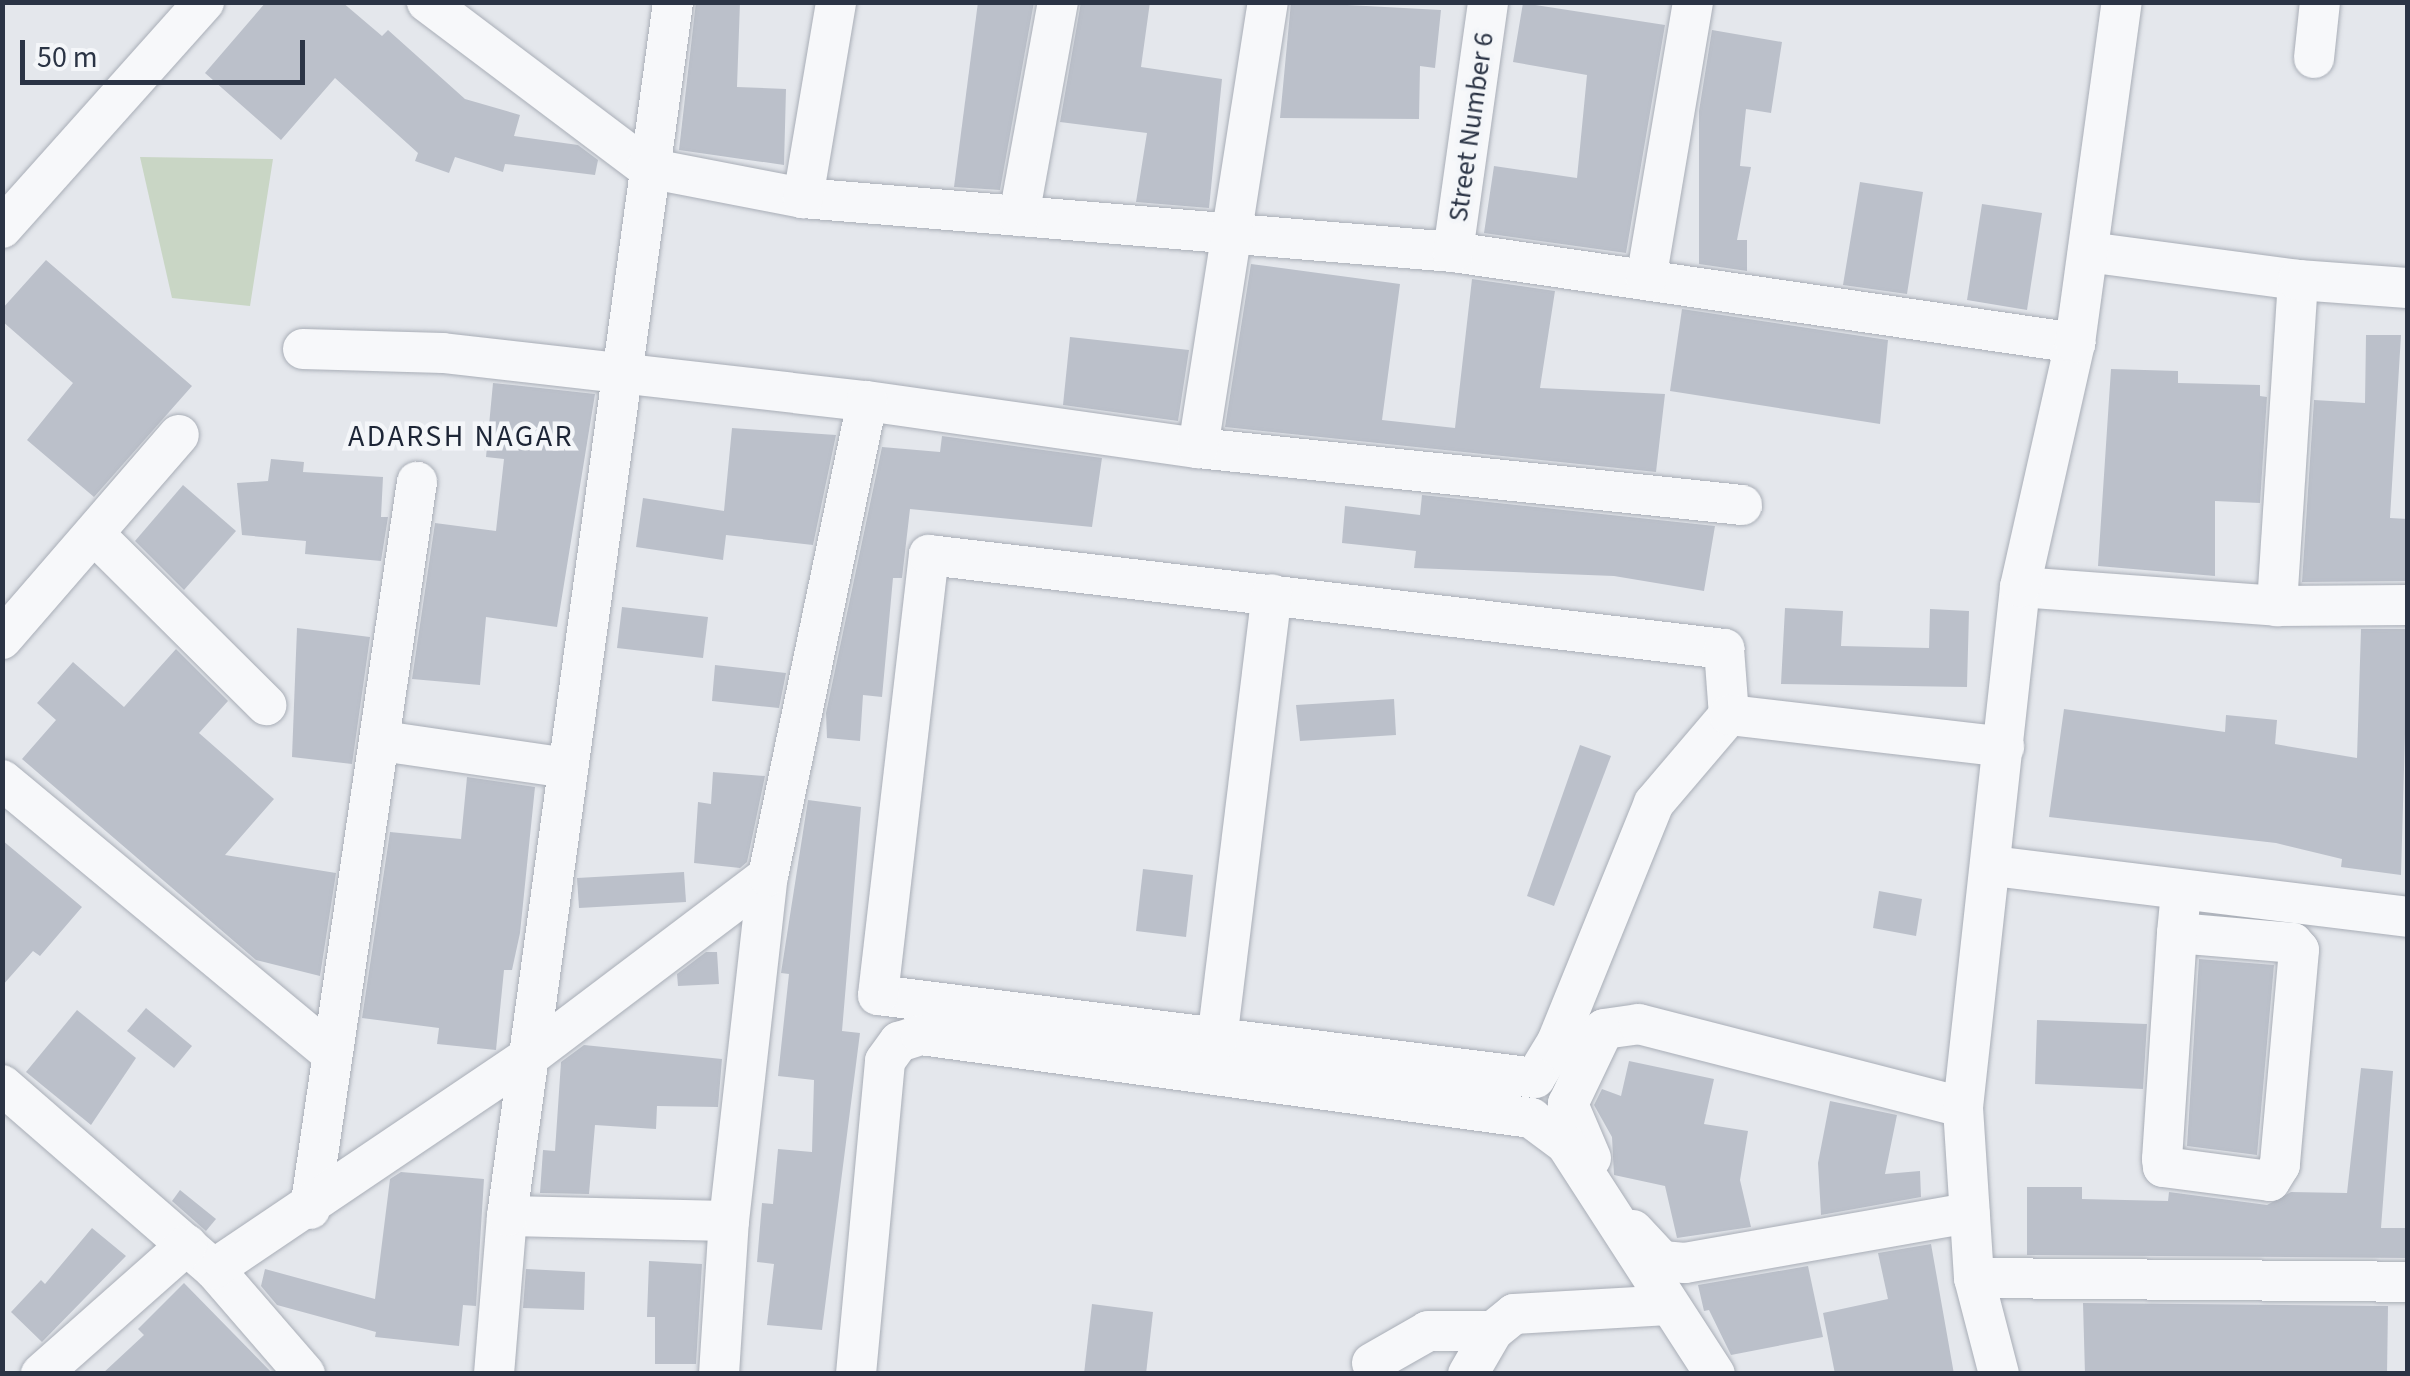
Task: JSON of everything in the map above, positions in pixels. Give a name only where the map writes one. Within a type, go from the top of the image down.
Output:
[{"type":"street","points":[[2,228],[204,2]]},
{"type":"street","points":[[427,2],[647,168],[803,198],[1453,252],[2075,343]]},
{"type":"street","points":[[494,1374],[506,1216],[647,168],[673,2]]},
{"type":"street","points":[[803,198],[836,2]]},
{"type":"street","points":[[1020,216],[1058,2]]},
{"type":"street","points":[[1198,448],[1268,2]]},
{"type":"street","name":"Street Number 6","points":[[1453,252],[1488,2]]},
{"type":"street","points":[[1646,280],[1693,2]]},
{"type":"street","points":[[1998,1374],[1974,1278],[1964,1108],[2020,587],[2075,343],[2122,2]]},
{"type":"street","points":[[2314,58],[2320,2]]},
{"type":"street","points":[[2088,252],[2298,280],[2408,288]]},
{"type":"street","points":[[2278,606],[2298,280]]},
{"type":"street","points":[[303,349],[443,353],[867,401],[1198,448],[1742,504]]},
{"type":"street","points":[[718,1374],[729,1221],[768,876],[867,401]]},
{"type":"street","points":[[2,640],[179,435]]},
{"type":"street","points":[[310,1209],[382,741],[417,482]]},
{"type":"street","points":[[94,534],[266,704]]},
{"type":"street","points":[[929,555],[1724,649],[1729,715],[1654,803],[1557,1042],[1535,1078],[878,994],[929,555]]},
{"type":"street","points":[[2020,587],[2278,606],[2408,606]]},
{"type":"street","points":[[1216,1040],[1272,594]]},
{"type":"street","points":[[1729,715],[2004,747]]},
{"type":"street","points":[[382,741],[568,768]]},
{"type":"street","points":[[2,780],[332,1054]]},
{"type":"street","points":[[1993,866],[2408,917]]},
{"type":"street","points":[[41,1374],[201,1257],[310,1209],[530,1056],[768,876]]},
{"type":"street","points":[[2177,933],[2293,943],[2299,950],[2280,1165],[2270,1180],[2163,1167],[2177,933],[2181,892]]},
{"type":"street","points":[[1964,1108],[1639,1024],[1604,1029],[1568,1104],[1574,1130],[1638,1239],[1662,1261],[1685,1263],[1970,1213]]},
{"type":"street","points":[[856,1374],[885,1061],[899,1042],[921,1035],[1531,1118],[1566,1144],[1668,1306],[1697,1366]]},
{"type":"street","points":[[2,1085],[201,1257],[304,1374]]},
{"type":"street","points":[[506,1216],[729,1221]]},
{"type":"street","points":[[1974,1278],[2408,1282]]},
{"type":"street","points":[[1468,1374],[1492,1331],[1514,1314],[1668,1306]]},
{"type":"street","points":[[1372,1363],[1428,1331],[1492,1331]]},
{"type":"green space","points":[[140,157],[273,159],[250,306],[172,298]]},
{"type":"building","points":[[266,2],[342,2],[382,36],[388,30],[465,99],[520,115],[514,136],[578,145],[598,160],[595,175],[505,164],[503,172],[455,157],[449,173],[415,161],[418,153],[335,78],[281,140],[205,73]]},
{"type":"building","points":[[696,2],[740,2],[737,87],[786,89],[784,165],[679,150]]},
{"type":"building","points":[[978,2],[1034,2],[1000,190],[954,187]]},
{"type":"building","points":[[1081,2],[1150,2],[1141,67],[1222,79],[1209,208],[1136,202],[1147,133],[1060,122]]},
{"type":"building","points":[[1291,2],[1441,10],[1435,68],[1420,66],[1419,119],[1280,118]]},
{"type":"building","points":[[1523,3],[1665,25],[1626,253],[1484,233],[1494,166],[1577,178],[1587,75],[1513,62]]},
{"type":"building","points":[[1712,30],[1782,42],[1771,113],[1746,109],[1740,166],[1751,167],[1737,240],[1747,240],[1747,271],[1699,264],[1699,111]]},
{"type":"building","points":[[1860,182],[1923,192],[1907,294],[1843,285]]},
{"type":"building","points":[[1982,204],[2042,213],[2027,310],[1967,300]]},
{"type":"building","points":[[46,260],[192,386],[94,497],[27,440],[73,383],[2,321],[2,309]]},
{"type":"building","points":[[1251,264],[1400,284],[1382,420],[1455,428],[1472,279],[1555,291],[1540,388],[1665,394],[1656,472],[1225,427]]},
{"type":"building","points":[[1682,309],[1888,340],[1880,424],[1670,391]]},
{"type":"building","points":[[2366,335],[2401,335],[2390,518],[2408,519],[2408,581],[2302,582],[2314,400],[2365,403]]},
{"type":"building","points":[[1070,337],[1189,350],[1178,421],[1063,405]]},
{"type":"building","points":[[2111,369],[2178,371],[2178,383],[2260,385],[2260,396],[2267,397],[2260,503],[2215,501],[2215,576],[2098,566]]},
{"type":"building","points":[[493,383],[595,394],[557,627],[486,617],[480,685],[412,679],[435,523],[496,531],[504,459],[486,457]]},
{"type":"building","points":[[732,428],[836,435],[813,545],[726,535],[723,560],[636,547],[643,498],[724,511]]},
{"type":"building","points":[[942,436],[1102,458],[1092,527],[910,509],[902,578],[893,578],[882,697],[863,695],[860,741],[827,738],[826,713],[882,447],[940,452]]},
{"type":"building","points":[[271,459],[304,462],[303,472],[383,477],[381,517],[388,517],[381,561],[305,554],[306,541],[242,535],[237,483],[268,481]]},
{"type":"building","points":[[183,485],[236,531],[184,590],[135,541]]},
{"type":"building","points":[[1422,495],[1715,526],[1704,591],[1614,576],[1414,568],[1416,551],[1342,543],[1345,506],[1420,515]]},
{"type":"building","points":[[622,607],[708,617],[703,658],[617,648]]},
{"type":"building","points":[[1785,608],[1843,611],[1841,646],[1929,648],[1930,609],[1969,611],[1967,687],[1781,684]]},
{"type":"building","points":[[297,628],[370,637],[352,764],[292,757]]},
{"type":"building","points":[[2361,629],[2408,629],[2401,875],[2341,867],[2342,859],[2276,843],[2049,817],[2064,709],[2225,732],[2226,715],[2277,720],[2275,744],[2357,758]]},
{"type":"building","points":[[176,649],[228,701],[199,733],[274,799],[225,855],[336,873],[320,976],[256,960],[22,759],[56,720],[37,703],[73,662],[124,707]]},
{"type":"building","points":[[715,665],[786,673],[779,708],[712,701]]},
{"type":"building","points":[[1394,699],[1396,735],[1300,741],[1296,705]]},
{"type":"building","points":[[1580,745],[1611,756],[1554,906],[1527,896]]},
{"type":"building","points":[[713,772],[765,776],[747,862],[740,868],[694,863],[698,802],[711,804]]},
{"type":"building","points":[[467,777],[535,787],[520,933],[512,970],[504,970],[496,1050],[437,1044],[439,1028],[362,1018],[390,832],[461,839]]},
{"type":"building","points":[[808,800],[861,807],[842,1031],[860,1033],[822,1330],[767,1325],[774,1264],[757,1262],[762,1203],[773,1204],[778,1149],[812,1152],[814,1080],[778,1076],[789,974],[781,973]]},
{"type":"building","points":[[2,840],[82,907],[40,956],[33,951],[2,986]]},
{"type":"building","points":[[1143,869],[1193,875],[1186,937],[1136,931]]},
{"type":"building","points":[[684,872],[686,902],[579,908],[577,878]]},
{"type":"building","points":[[1879,891],[1922,899],[1916,936],[1873,928]]},
{"type":"building","points":[[706,952],[717,952],[719,984],[678,986],[677,974]]},
{"type":"building","points":[[2199,959],[2274,965],[2257,1155],[2187,1146]]},
{"type":"building","points":[[146,1008],[192,1046],[174,1068],[127,1031]]},
{"type":"building","points":[[77,1010],[136,1058],[91,1125],[26,1072]]},
{"type":"building","points":[[2037,1020],[2147,1024],[2143,1089],[2035,1084]]},
{"type":"building","points":[[584,1045],[722,1059],[718,1107],[657,1106],[656,1129],[595,1125],[589,1194],[540,1193],[543,1150],[555,1151],[561,1062]]},
{"type":"building","points":[[1629,1061],[1714,1079],[1704,1124],[1748,1131],[1740,1180],[1751,1227],[1677,1238],[1665,1186],[1614,1175],[1612,1137],[1594,1105],[1602,1089],[1621,1096]]},
{"type":"building","points":[[2361,1068],[2393,1071],[2381,1228],[2408,1228],[2408,1258],[2027,1255],[2027,1187],[2082,1187],[2082,1199],[2168,1201],[2169,1192],[2267,1205],[2291,1192],[2347,1193]]},
{"type":"building","points":[[1830,1101],[1897,1115],[1885,1174],[1920,1171],[1921,1197],[1821,1215],[1818,1163]]},
{"type":"building","points":[[401,1172],[484,1179],[476,1306],[463,1305],[459,1346],[375,1337],[376,1332],[277,1305],[261,1286],[265,1269],[375,1299],[390,1179]]},
{"type":"building","points":[[180,1190],[216,1219],[206,1231],[172,1201]]},
{"type":"building","points":[[92,1228],[126,1256],[42,1342],[11,1312],[41,1280],[45,1284]]},
{"type":"building","points":[[1931,1244],[1954,1374],[1835,1374],[1823,1313],[1888,1299],[1878,1253]]},
{"type":"building","points":[[649,1261],[702,1264],[696,1364],[655,1364],[655,1317],[647,1317]]},
{"type":"building","points":[[1808,1266],[1823,1337],[1731,1355],[1709,1310],[1704,1311],[1698,1285]]},
{"type":"building","points":[[526,1269],[585,1272],[584,1310],[523,1308]]},
{"type":"building","points":[[184,1283],[273,1374],[102,1374],[144,1335],[138,1329]]},
{"type":"building","points":[[2083,1303],[2388,1306],[2387,1374],[2085,1374]]},
{"type":"building","points":[[1092,1304],[1153,1312],[1146,1374],[1084,1374]]},
{"type":"district","name":"ADARSH NAGAR","points":[[461,437]]}]
